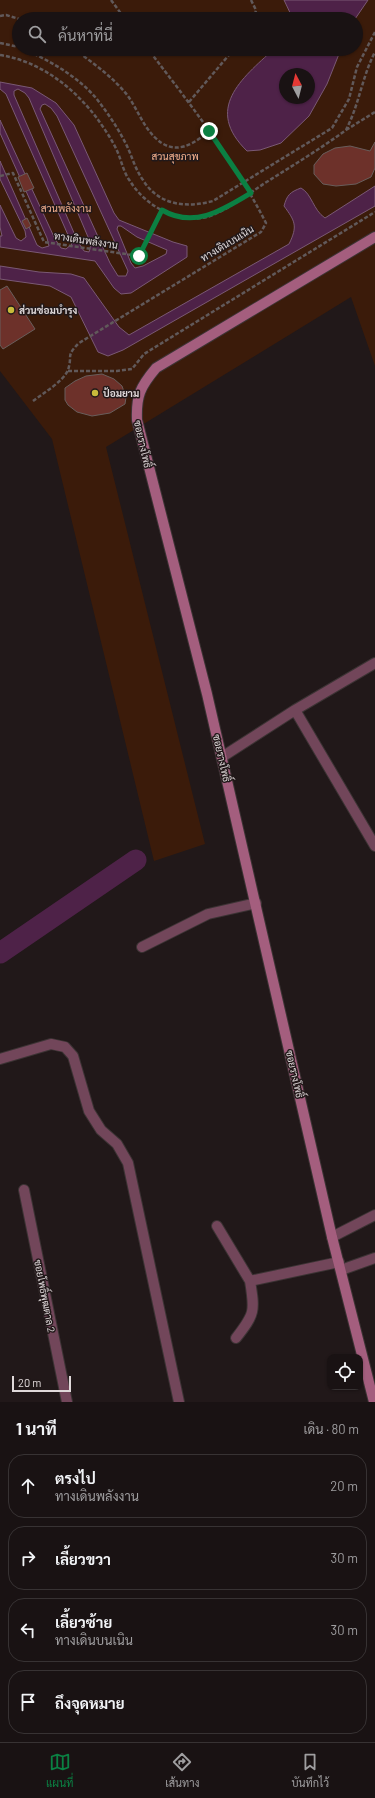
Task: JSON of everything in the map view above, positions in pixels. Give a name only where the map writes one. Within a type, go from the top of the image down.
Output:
[{"type":"street","name":"ซอยรางโพธิ์","points":[[374,1402],[332,1237],[222,757],[137,420],[136,403],[143,384],[156,368],[375,238]]},
{"type":"street","points":[[222,757],[295,710],[375,663]]},
{"type":"street","points":[[295,710],[375,846]]},
{"type":"street","points":[[142,947],[208,914],[256,903]]},
{"type":"street","points":[[0,1059],[51,1044],[65,1047],[73,1056],[89,1111],[101,1130],[117,1144],[128,1163],[179,1402]]},
{"type":"street","name":"ซอยโพธิ์พุฒตาล 2","points":[[24,1190],[67,1402]]},
{"type":"street","points":[[332,1237],[375,1215]]},
{"type":"street","points":[[217,1226],[250,1281],[253,1306],[251,1319],[236,1338]]},
{"type":"street","points":[[250,1281],[340,1266],[375,1258]]},
{"type":"path","points":[[112,0],[120,12]]},
{"type":"path","points":[[250,0],[256,10],[256,12]]},
{"type":"path","points":[[0,16],[6,15],[12,17]]},
{"type":"path","points":[[363,55],[375,32]]},
{"type":"path","points":[[0,43],[12,46]]},
{"type":"path","points":[[346,130],[355,113],[361,85],[375,52]]},
{"type":"path","points":[[0,55],[15,57],[39,67],[52,74],[74,92],[96,117],[114,144],[129,181],[138,193],[162,210],[180,217],[195,218],[212,215],[251,193],[375,112]]},
{"type":"path","points":[[37,56],[60,67],[95,97],[123,139],[143,181],[153,193],[184,206],[198,205],[213,201],[332,128],[349,99],[357,67],[363,56]]},
{"type":"path","points":[[84,56],[100,68],[127,96],[148,129],[165,145],[182,148],[198,140],[209,131]]},
{"type":"path","name":"ทางเดินบนเนิน","points":[[68,371],[70,352],[79,343],[261,232],[266,223],[251,193],[189,102],[153,56]]},
{"type":"path","points":[[189,102],[228,56]]},
{"type":"path","name":"ทางเดินพลังงาน","points":[[0,176],[13,173],[44,242],[139,256],[162,210]]},
{"type":"path","points":[[33,401],[57,383],[68,371],[117,371],[132,369],[144,354],[375,212]]},
{"type":"green space","points":[[0,0],[375,0],[375,366],[351,297],[106,447],[205,844],[154,861],[52,439],[0,371]]},
{"type":"shaded area","points":[[284,0],[368,0],[360,12],[290,12]]},
{"type":"shaded area","points":[[267,56],[338,56],[327,84],[309,116],[281,143],[260,150],[247,151],[234,136],[228,122],[228,108],[232,96],[240,83]]},
{"type":"shaded area","points":[[0,82],[32,88],[56,103],[74,125],[114,213],[119,220],[173,242],[187,246],[187,257],[131,293],[121,294],[114,288],[95,261],[0,247],[0,236],[2,236],[0,227],[0,205],[16,238],[21,241],[26,237],[25,231],[0,179],[0,161],[37,245],[42,248],[49,246],[47,238],[0,133],[0,120],[55,239],[61,248],[66,249],[72,244],[6,94],[0,89]],"holes":[[[18,89],[25,93],[29,98],[91,244],[89,252],[84,251],[78,242],[14,95],[14,91]],[[45,104],[51,108],[57,116],[128,271],[126,276],[118,276],[110,263],[40,109],[42,105]],[[118,226],[121,226],[137,237],[167,250],[166,254],[143,266],[135,268],[131,263],[117,229]]]},
{"type":"shaded area","points":[[375,186],[375,206],[123,350],[108,356],[98,352],[71,297],[50,286],[0,279],[0,266],[39,272],[71,274],[84,278],[119,327],[129,335],[289,244],[294,233],[294,224],[291,216],[284,206],[286,199],[294,191],[301,188],[305,191],[318,211],[325,218]]},
{"type":"building","points":[[375,142],[375,168],[371,177],[356,184],[336,186],[323,184],[314,174],[314,165],[323,154],[335,148],[350,146],[370,151]]},
{"type":"building","points":[[27,173],[34,188],[24,192],[18,177]]},
{"type":"building","points":[[27,218],[31,226],[26,229],[22,221]]},
{"type":"building","name":"ส่วนซ่อมบำรุง","points":[[7,286],[35,329],[3,349],[0,345],[0,290]]},
{"type":"building","name":"ป้อมยาม","points":[[102,374],[114,379],[122,386],[126,397],[125,404],[110,413],[92,416],[77,412],[68,405],[65,400],[65,388],[86,376]]},
{"type":"waterway","points":[[0,953],[136,860]]},
{"type":"place","name":"ส่วนซ่อมบำรุง","points":[[11,310]]},
{"type":"place","name":"ป้อมยาม","points":[[95,393]]},
{"type":"route","points":[[139,256],[162,210],[180,217],[195,218],[212,215],[234,204],[251,193],[209,131]]},
{"type":"park label","name":"สวนสุขภาพ","points":[[175,156]]},
{"type":"park label","name":"สวนพลังงาน","points":[[66,208]]}]
